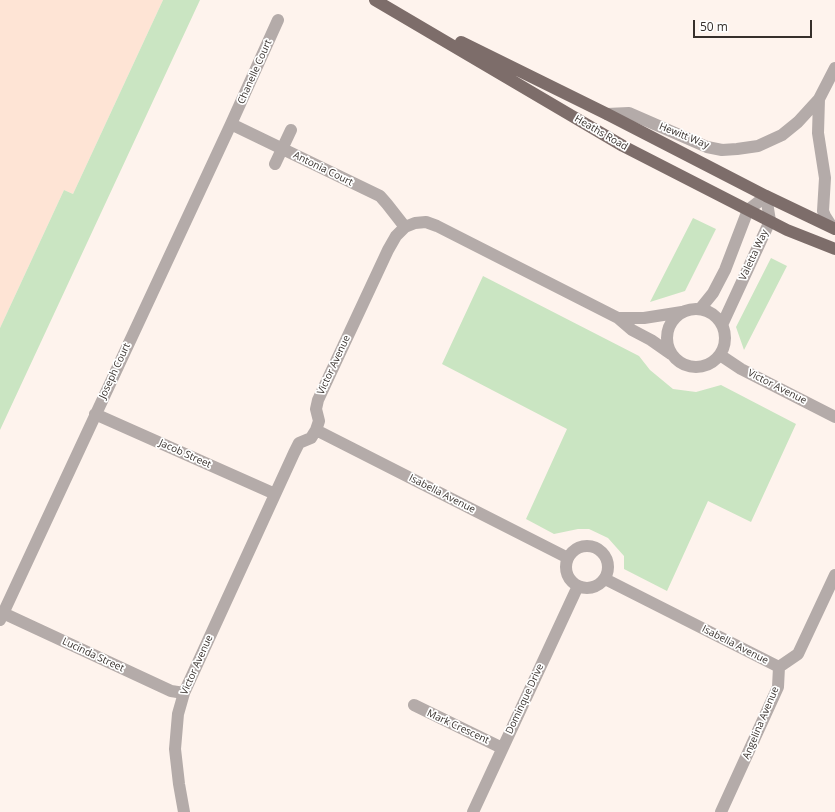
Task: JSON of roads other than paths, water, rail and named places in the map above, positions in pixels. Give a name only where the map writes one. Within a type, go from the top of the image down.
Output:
[{"type":"main road","name":"Heaths Road","points":[[833,228],[766,196],[607,114],[376,0],[623,146],[788,230],[835,249]]},
{"type":"street","name":"Chanelle Court","points":[[231,124],[278,20]]},
{"type":"street","name":"Hewitt Way","points":[[607,114],[629,112],[707,148],[722,150],[758,146],[782,135],[798,122],[819,99],[835,68]]},
{"type":"street","name":"Hewitt Way","points":[[819,99],[818,132],[825,178],[823,211],[833,228]]},
{"type":"street","name":"Antonia Court","points":[[231,124],[380,196],[405,227]]},
{"type":"street","name":"Joseph Court","points":[[2,616],[231,124]]},
{"type":"street","points":[[274,164],[291,130]]},
{"type":"street","points":[[748,210],[766,196]]},
{"type":"street","name":"Valetta Way","points":[[722,325],[770,221],[766,196]]},
{"type":"street","name":"Valetta Way","points":[[700,309],[714,293],[725,270],[748,210]]},
{"type":"street","points":[[405,227],[415,223],[426,222],[437,226],[618,318],[632,330],[651,340],[686,366],[704,366],[713,362],[720,355],[725,340],[722,325],[717,318],[709,312],[700,309],[691,309],[654,318],[618,318]]},
{"type":"street","name":"Victor Avenue","points":[[184,812],[175,749],[178,714],[184,693],[299,443],[311,438],[316,430],[319,421],[316,409],[318,400],[388,250],[396,236],[405,227]]},
{"type":"street","points":[[671,354],[667,345],[666,335],[674,318],[682,312]]},
{"type":"street","name":"Victor Avenue","points":[[720,355],[741,368],[835,416]]},
{"type":"street","name":"Jacob Street","points":[[95,414],[276,494]]},
{"type":"street","name":"Isabella Avenue","points":[[316,430],[568,558]]},
{"type":"street","points":[[583,546],[596,548],[607,558],[608,573],[600,585],[593,588],[578,586],[573,583],[566,572],[568,558],[577,549],[583,546]]},
{"type":"street","points":[[779,667],[798,654],[835,575]]},
{"type":"street","name":"Isabella Avenue","points":[[605,579],[779,667]]},
{"type":"street","name":"Dominque Drive","points":[[473,812],[578,586]]},
{"type":"street","name":"Lucinda Street","points":[[2,616],[171,691],[184,693]]},
{"type":"street","name":"Angelina Avenue","points":[[721,812],[778,687],[779,667]]},
{"type":"street","name":"Mark Crescent","points":[[414,706],[502,748]]}]
